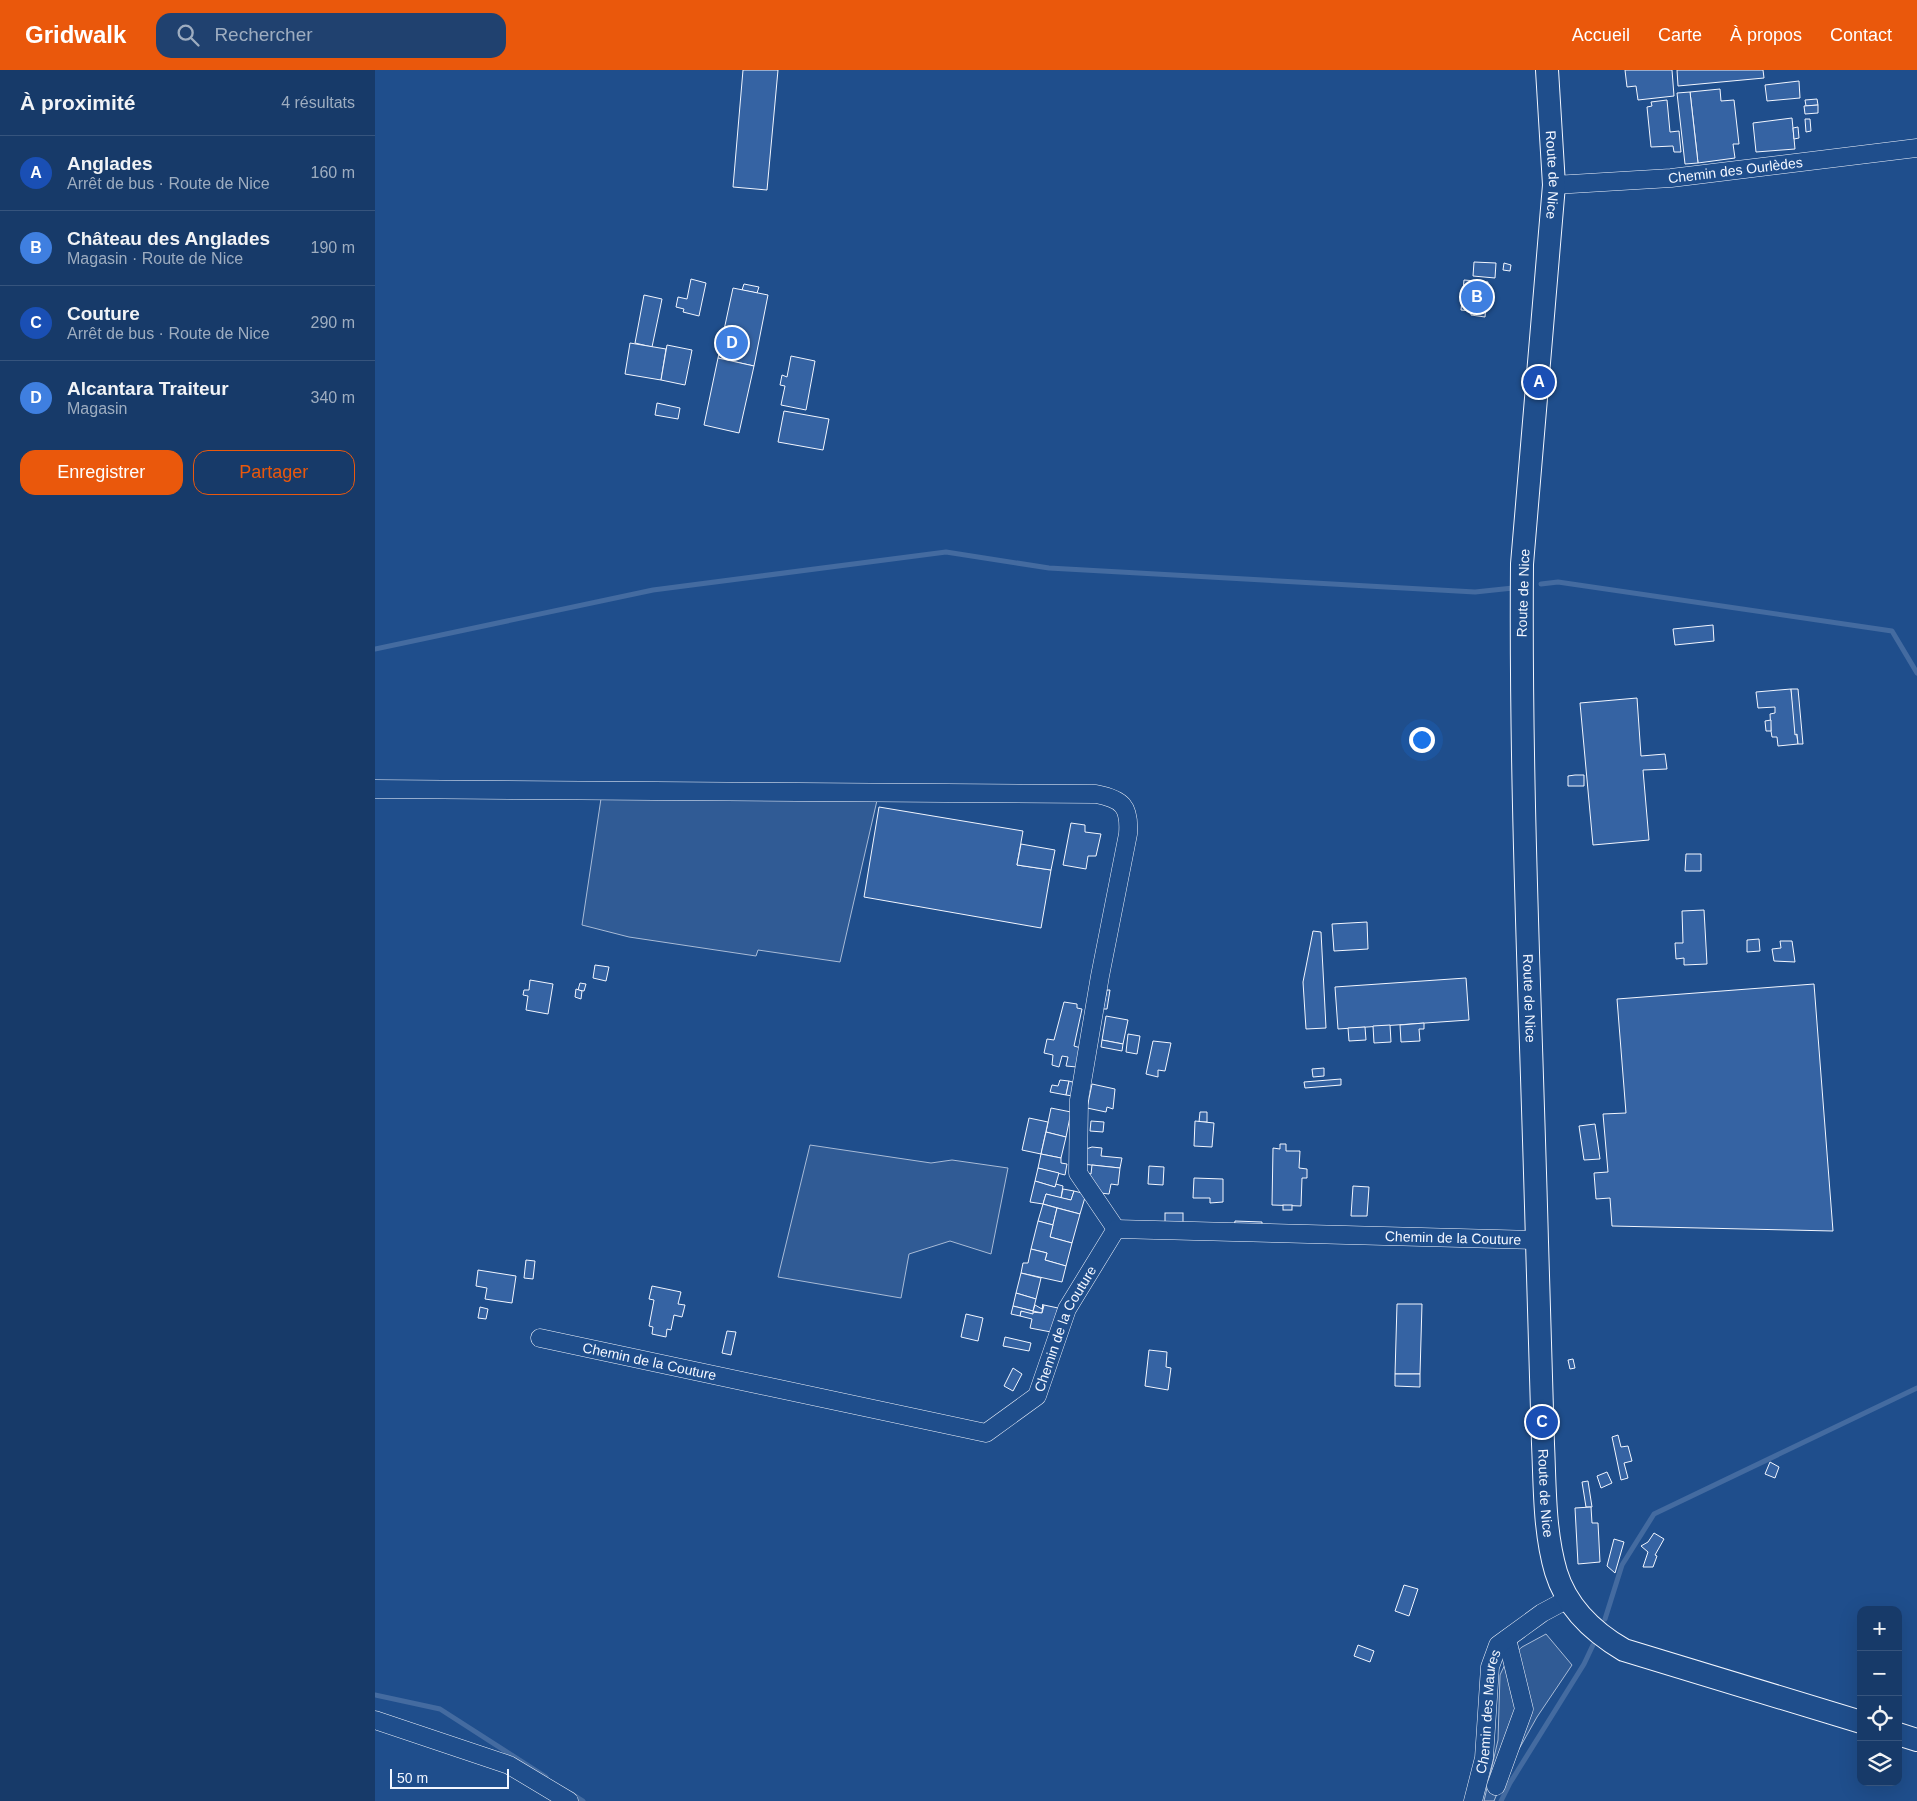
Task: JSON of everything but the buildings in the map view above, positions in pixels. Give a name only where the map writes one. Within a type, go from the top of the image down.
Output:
[{"type":"main road","name":"Route de Nice","points":[[1547,70],[1554,185],[1522,564],[1526,921],[1546,1521],[1557,1574],[1568,1599],[1599,1635],[1624,1650],[1857,1721]]},
{"type":"main road","points":[[1902,1735],[1917,1740]]},
{"type":"street","name":"Chemin des Ourlèdes","points":[[1554,185],[1671,178],[1917,148]]},
{"type":"street","points":[[375,789],[1096,794],[1114,798],[1127,812],[1128,834],[1099,976],[1079,1100],[1078,1173],[1116,1229]]},
{"type":"street","name":"Chemin de la Couture","points":[[540,1338],[986,1433],[1037,1396],[1067,1309],[1116,1229],[1537,1240]]},
{"type":"street","name":"Chemin des Maures","points":[[1473,1801],[1484,1758],[1490,1667],[1498,1645],[1542,1614],[1568,1599]]},
{"type":"street","points":[[1496,1786],[1524,1708],[1507,1638]]},
{"type":"street","points":[[375,1720],[509,1765],[569,1801]]},
{"type":"shaded area","points":[[602,792],[878,796],[840,962],[758,950],[756,956],[629,937],[582,925]]},
{"type":"shaded area","points":[[810,1145],[931,1163],[952,1160],[1008,1168],[991,1254],[950,1241],[909,1254],[901,1298],[778,1277]]},
{"type":"shaded area","points":[[1546,1634],[1572,1665],[1537,1717],[1505,1774],[1494,1801],[1484,1801],[1498,1740],[1500,1675],[1507,1660],[1522,1647]]},
{"type":"waterway","points":[[375,649],[653,590],[946,552],[1049,568],[1475,592],[1513,588]]},
{"type":"waterway","points":[[1541,584],[1558,582],[1892,631],[1917,673]]},
{"type":"waterway","points":[[1605,1619],[1622,1565],[1654,1514],[1917,1388]]},
{"type":"waterway","points":[[1501,1801],[1510,1783],[1584,1664],[1593,1645]]},
{"type":"waterway","points":[[375,1695],[440,1709],[546,1777]]},
{"type":"waterway","points":[[572,1794],[583,1801]]},
{"type":"place","name":"Château des Anglades","points":[[1477,297]]},
{"type":"place","name":"Alcantara Traiteur","points":[[732,343]]},
{"type":"place","name":"Anglades","points":[[1539,382]]},
{"type":"place","name":"Couture","points":[[1542,1422]]}]
